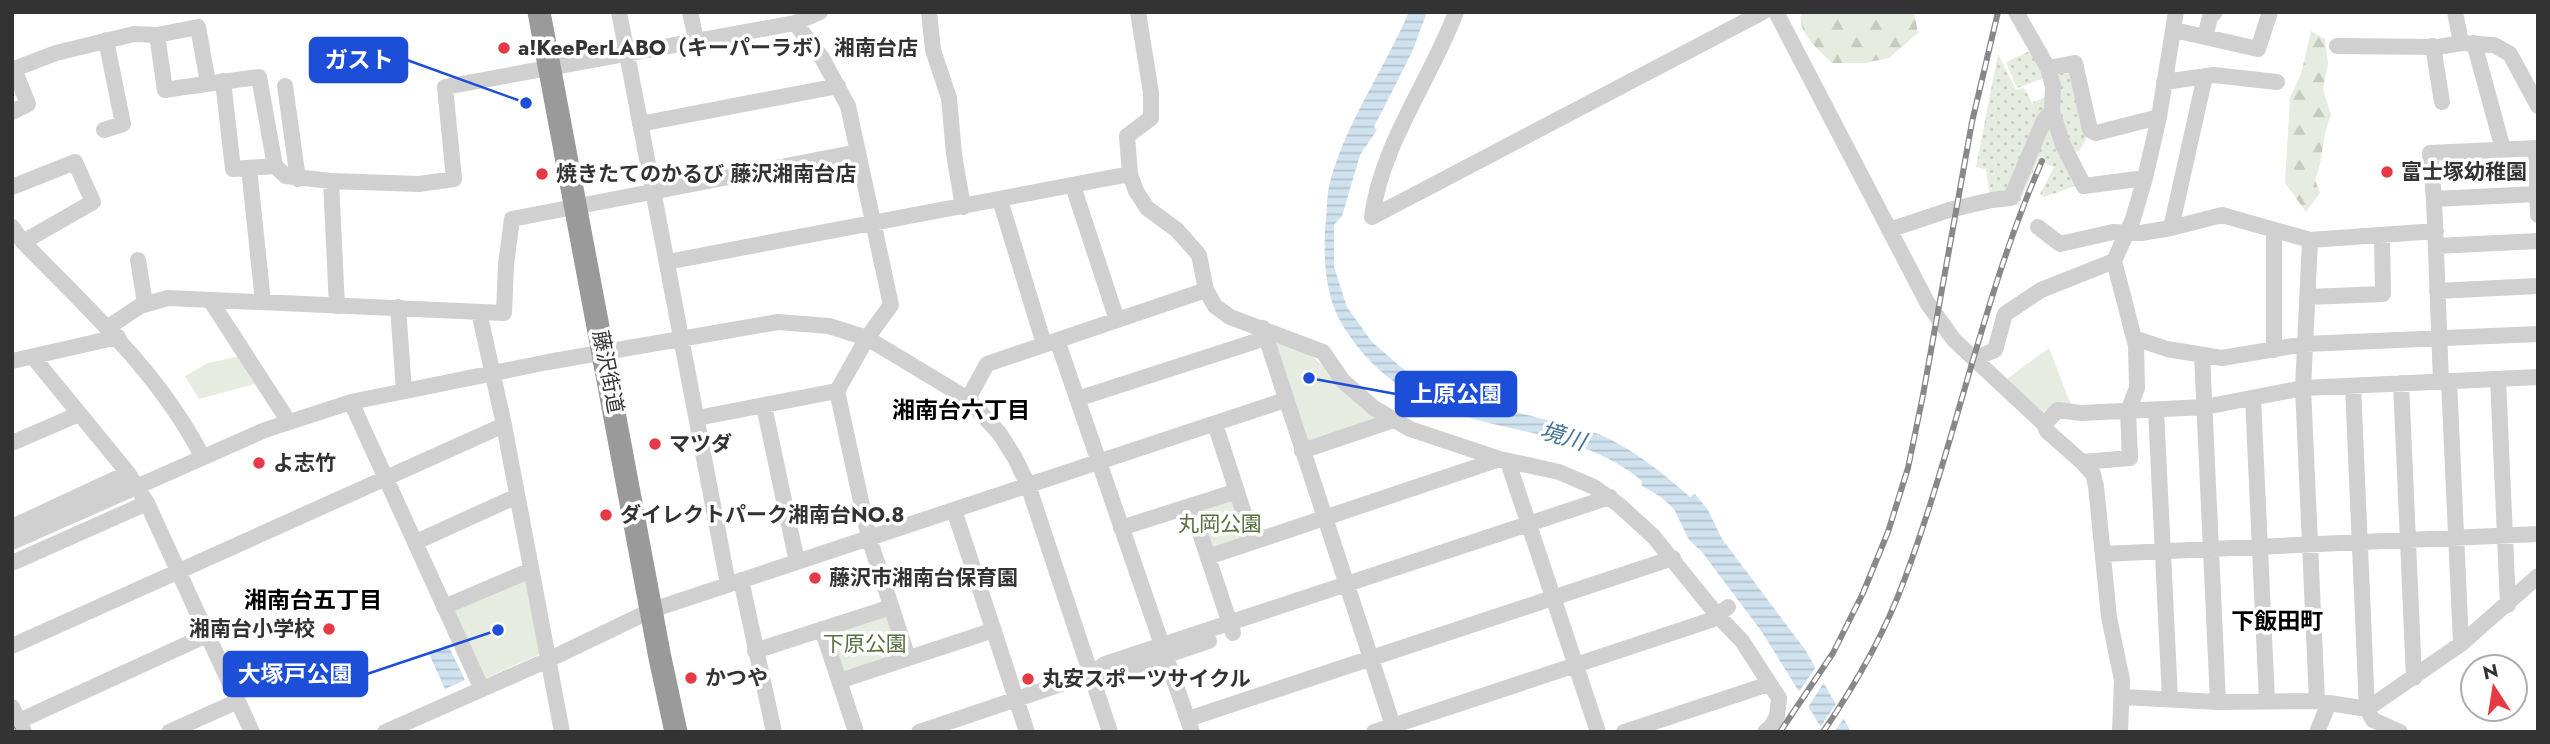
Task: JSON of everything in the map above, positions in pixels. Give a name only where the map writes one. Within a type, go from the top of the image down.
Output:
[{"type":"highway","name":"藤沢街道","points":[[539,12],[676,732]]},
{"type":"street","points":[[619,12],[697,418],[735,582],[755,650],[774,732]]},
{"type":"street","points":[[690,12],[696,40]]},
{"type":"street","points":[[157,36],[165,90],[259,77],[275,166],[286,176],[331,181],[419,184],[454,179],[445,87],[627,54],[820,12]]},
{"type":"street","points":[[929,12],[933,50],[949,98],[954,154],[964,207]]},
{"type":"street","points":[[1138,12],[1151,93],[1151,118],[1127,136],[1130,174],[1147,208],[1177,230],[1199,255],[1206,290],[1215,306],[1230,317],[1264,333],[1323,352],[1343,381],[1374,408],[1410,429],[1504,461],[1559,472],[1594,487],[1615,501],[1723,611],[1779,698],[1777,716],[1765,732]]},
{"type":"street","points":[[1456,12],[1449,34],[1378,183],[1372,217],[1763,12]]},
{"type":"street","points":[[1776,12],[1928,304],[1954,340],[2093,474],[2109,617],[2123,680],[2119,732]]},
{"type":"street","points":[[2016,12],[2048,68],[2053,86],[2052,111],[2063,145],[2084,186],[2145,178]]},
{"type":"street","points":[[2082,462],[2130,458],[2128,411],[2137,388],[2134,338],[2114,261],[2128,232],[2145,178],[2159,117],[2176,12]]},
{"type":"street","points":[[2205,37],[2210,17],[2215,12]]},
{"type":"street","points":[[2174,30],[2258,49],[2270,12]]},
{"type":"street","points":[[2455,12],[2503,149]]},
{"type":"street","points":[[786,19],[822,58],[848,106],[891,305],[867,338],[836,391],[869,538],[908,658]]},
{"type":"street","points":[[12,112],[28,104],[14,69],[56,53],[106,40],[134,34],[157,36],[198,27],[216,82],[233,169],[275,166]]},
{"type":"street","points":[[104,130],[123,124],[106,40]]},
{"type":"street","points":[[2337,46],[2432,46],[2468,43],[2494,45],[2510,54],[2538,106]]},
{"type":"street","points":[[2432,46],[2442,102]]},
{"type":"street","points":[[2048,68],[2075,63],[2090,130],[2096,134],[2159,117]]},
{"type":"street","points":[[2164,82],[2214,75],[2277,82]]},
{"type":"street","points":[[2171,228],[2204,76]]},
{"type":"street","points":[[285,86],[298,178]]},
{"type":"street","points":[[640,124],[838,86]]},
{"type":"street","points":[[1889,230],[1949,210],[2011,198],[2044,120],[2052,111]]},
{"type":"street","points":[[2461,644],[2445,381],[2438,338],[2436,238],[2430,153],[2537,148],[2538,215]]},
{"type":"street","points":[[12,361],[113,333],[145,303],[168,298],[505,313],[506,265],[512,219],[858,152]]},
{"type":"street","points":[[12,187],[75,162],[93,202],[23,242]]},
{"type":"street","points":[[249,169],[263,302]]},
{"type":"street","points":[[667,262],[1130,174]]},
{"type":"street","points":[[331,181],[337,306]]},
{"type":"street","points":[[1073,186],[1117,320]]},
{"type":"street","points":[[2434,199],[2537,194]]},
{"type":"street","points":[[1000,200],[1051,342],[1077,399],[1190,725],[1370,657],[1673,558]]},
{"type":"street","points":[[2038,227],[2060,244],[2113,232],[2141,233],[2171,228],[2221,215],[2310,240],[2382,235],[2538,241]]},
{"type":"street","points":[[12,227],[23,242],[113,333],[184,422],[202,456]]},
{"type":"street","points":[[2274,230],[2274,350]]},
{"type":"street","points":[[2308,297],[2382,294],[2382,235]]},
{"type":"street","points":[[2310,240],[2303,388],[2310,544],[2323,702],[2318,732]]},
{"type":"street","points":[[138,260],[145,303]]},
{"type":"street","points":[[1974,359],[1995,350],[2005,314],[2025,299],[2114,261]]},
{"type":"street","points":[[2437,291],[2538,286]]},
{"type":"street","points":[[968,399],[987,364],[1206,290]]},
{"type":"street","points":[[210,300],[289,422]]},
{"type":"street","points":[[398,307],[404,391]]},
{"type":"street","points":[[479,312],[504,425],[562,732]]},
{"type":"street","points":[[12,527],[289,422],[351,402],[491,373],[778,322],[829,326],[867,338],[968,399],[1000,434],[1028,485],[1110,732]]},
{"type":"street","points":[[1077,399],[1264,333]]},
{"type":"street","points":[[1264,333],[1394,729]]},
{"type":"street","points":[[2134,338],[2167,349],[2222,358],[2305,344],[2538,334]]},
{"type":"street","points":[[2202,355],[2218,702]]},
{"type":"street","points":[[33,357],[132,480],[147,503],[252,732]]},
{"type":"street","points":[[2044,424],[2058,410],[2128,411],[2205,407],[2303,388],[2538,377]]},
{"type":"street","points":[[2498,379],[2508,605]]},
{"type":"street","points":[[2401,383],[2414,678]]},
{"type":"street","points":[[2353,386],[2367,709],[2374,720],[2400,732]]},
{"type":"street","points":[[697,418],[836,391]]},
{"type":"street","points":[[2253,398],[2267,701]]},
{"type":"street","points":[[384,732],[481,687],[548,660],[652,610],[1285,400]]},
{"type":"street","points":[[351,402],[481,687]]},
{"type":"street","points":[[764,406],[797,562]]},
{"type":"street","points":[[2156,410],[2170,699]]},
{"type":"street","points":[[12,443],[79,414]]},
{"type":"street","points":[[1302,451],[1394,420]]},
{"type":"street","points":[[1215,424],[1253,541]]},
{"type":"street","points":[[12,646],[504,425]]},
{"type":"street","points":[[1208,557],[1504,461]]},
{"type":"street","points":[[1504,461],[1531,529],[1598,732]]},
{"type":"street","points":[[12,542],[132,480]]},
{"type":"street","points":[[1121,528],[1237,491]]},
{"type":"street","points":[[416,542],[517,496]]},
{"type":"street","points":[[919,732],[1091,674],[1105,664],[1165,650],[1615,501]]},
{"type":"street","points":[[12,563],[147,503]]},
{"type":"street","points":[[1191,506],[1232,628]]},
{"type":"street","points":[[954,510],[1027,732]]},
{"type":"street","points":[[2103,554],[2538,534]]},
{"type":"street","points":[[444,607],[531,570]]},
{"type":"street","points":[[2122,697],[2218,702],[2323,702],[2367,709],[2461,644],[2538,576]]},
{"type":"street","points":[[755,650],[891,607]]},
{"type":"street","points":[[1374,732],[1394,729],[1723,611]]},
{"type":"street","points":[[821,629],[856,732]]},
{"type":"street","points":[[839,681],[994,630]]},
{"type":"street","points":[[18,720],[207,635]]},
{"type":"street","points":[[1624,732],[1769,684]]},
{"type":"street","points":[[169,732],[238,701]]},
{"type":"green space","points":[[1801,12],[1914,12],[1918,33],[1889,58],[1865,63],[1832,63],[1805,34]]},
{"type":"green space","points":[[2311,31],[2325,39],[2328,63],[2323,89],[2331,115],[2315,180],[2320,193],[2306,212],[2285,183],[2290,98],[2301,74]]},
{"type":"green space","points":[[2034,49],[2047,77],[2017,88],[2006,62]]},
{"type":"green space","points":[[1998,54],[2016,90],[2024,88],[2032,103],[2049,95],[2047,107],[2008,194],[1990,196],[1986,169],[1976,167]]},
{"type":"green space","points":[[2072,68],[2086,140],[2079,151],[2071,153],[2054,106],[2054,70]]},
{"type":"green space","points":[[2053,124],[2077,180],[2075,186],[2044,197],[2040,194],[2054,167],[2038,160],[2018,206],[2013,204],[2046,125]]},
{"type":"green space","points":[[1273,337],[1317,360],[1354,401],[1379,419],[1307,445]]},
{"type":"green space","points":[[2049,348],[2071,405],[2056,403],[2043,412],[2007,379]]},
{"type":"green space","points":[[241,356],[258,383],[199,399],[185,376],[208,363]]},
{"type":"green space","name":"丸岡公園","points":[[1234,498],[1247,538],[1206,551],[1193,511]]},
{"type":"green space","points":[[527,579],[540,651],[538,655],[482,678],[450,609]]},
{"type":"green space","name":"下原公園","points":[[887,615],[900,653],[841,672],[831,631]]},
{"type":"water","name":"境川","points":[[1409,12],[1427,12],[1412,52],[1374,127],[1377,130],[1360,155],[1342,216],[1334,225],[1334,267],[1347,307],[1372,342],[1427,385],[1467,399],[1599,434],[1647,462],[1690,497],[1695,494],[1708,510],[1722,539],[1806,651],[1851,732],[1824,732],[1762,632],[1702,552],[1689,540],[1674,509],[1641,485],[1642,481],[1622,466],[1578,446],[1459,415],[1423,400],[1405,390],[1374,365],[1348,334],[1333,306],[1327,281],[1325,243],[1329,186],[1354,119]]},
{"type":"water","points":[[448,645],[465,680],[445,689],[429,654]]},
{"type":"pier","points":[[1818,664],[1826,679],[1807,709],[1798,693]]},
{"type":"pier","points":[[1838,701],[1846,715],[1834,732],[1820,732],[1819,729]]},
{"type":"railway","points":[[1780,732],[1833,653],[1863,593],[1888,532],[1908,468],[1972,122],[1998,12]]},
{"type":"railway","points":[[1823,732],[1869,658],[1905,578],[1940,474],[2003,263],[2042,161]]},
{"type":"railway","points":[[12,728],[14,732]]},
{"type":"place","name":"a!KeePerLABO（キーパーラボ）湘南台店","points":[[504,48]]},
{"type":"place","name":"ガスト","points":[[526,103]]},
{"type":"place","name":"富士塚幼稚園","points":[[2387,172]]},
{"type":"place","name":"焼きたてのかるび 藤沢湘南台店","points":[[542,174]]},
{"type":"place","name":"上原公園","points":[[1309,378]]},
{"type":"place","name":"マツダ","points":[[655,444]]},
{"type":"place","name":"よ志竹","points":[[259,463]]},
{"type":"place","name":"ダイレクトパーク湘南台NO.８","points":[[606,515]]},
{"type":"place","name":"藤沢市湘南台保育園","points":[[815,578]]},
{"type":"place","name":"湘南台小学校","points":[[329,629]]},
{"type":"place","name":"大塚戸公園","points":[[498,630]]},
{"type":"place","name":"かつや","points":[[691,678]]},
{"type":"place","name":"丸安スポーツサイクル","points":[[1028,679]]},
{"type":"district","name":"湘南台六丁目","points":[[961,410]]},
{"type":"district","name":"湘南台五丁目","points":[[313,600]]},
{"type":"district","name":"下飯田町","points":[[2277,621]]}]
